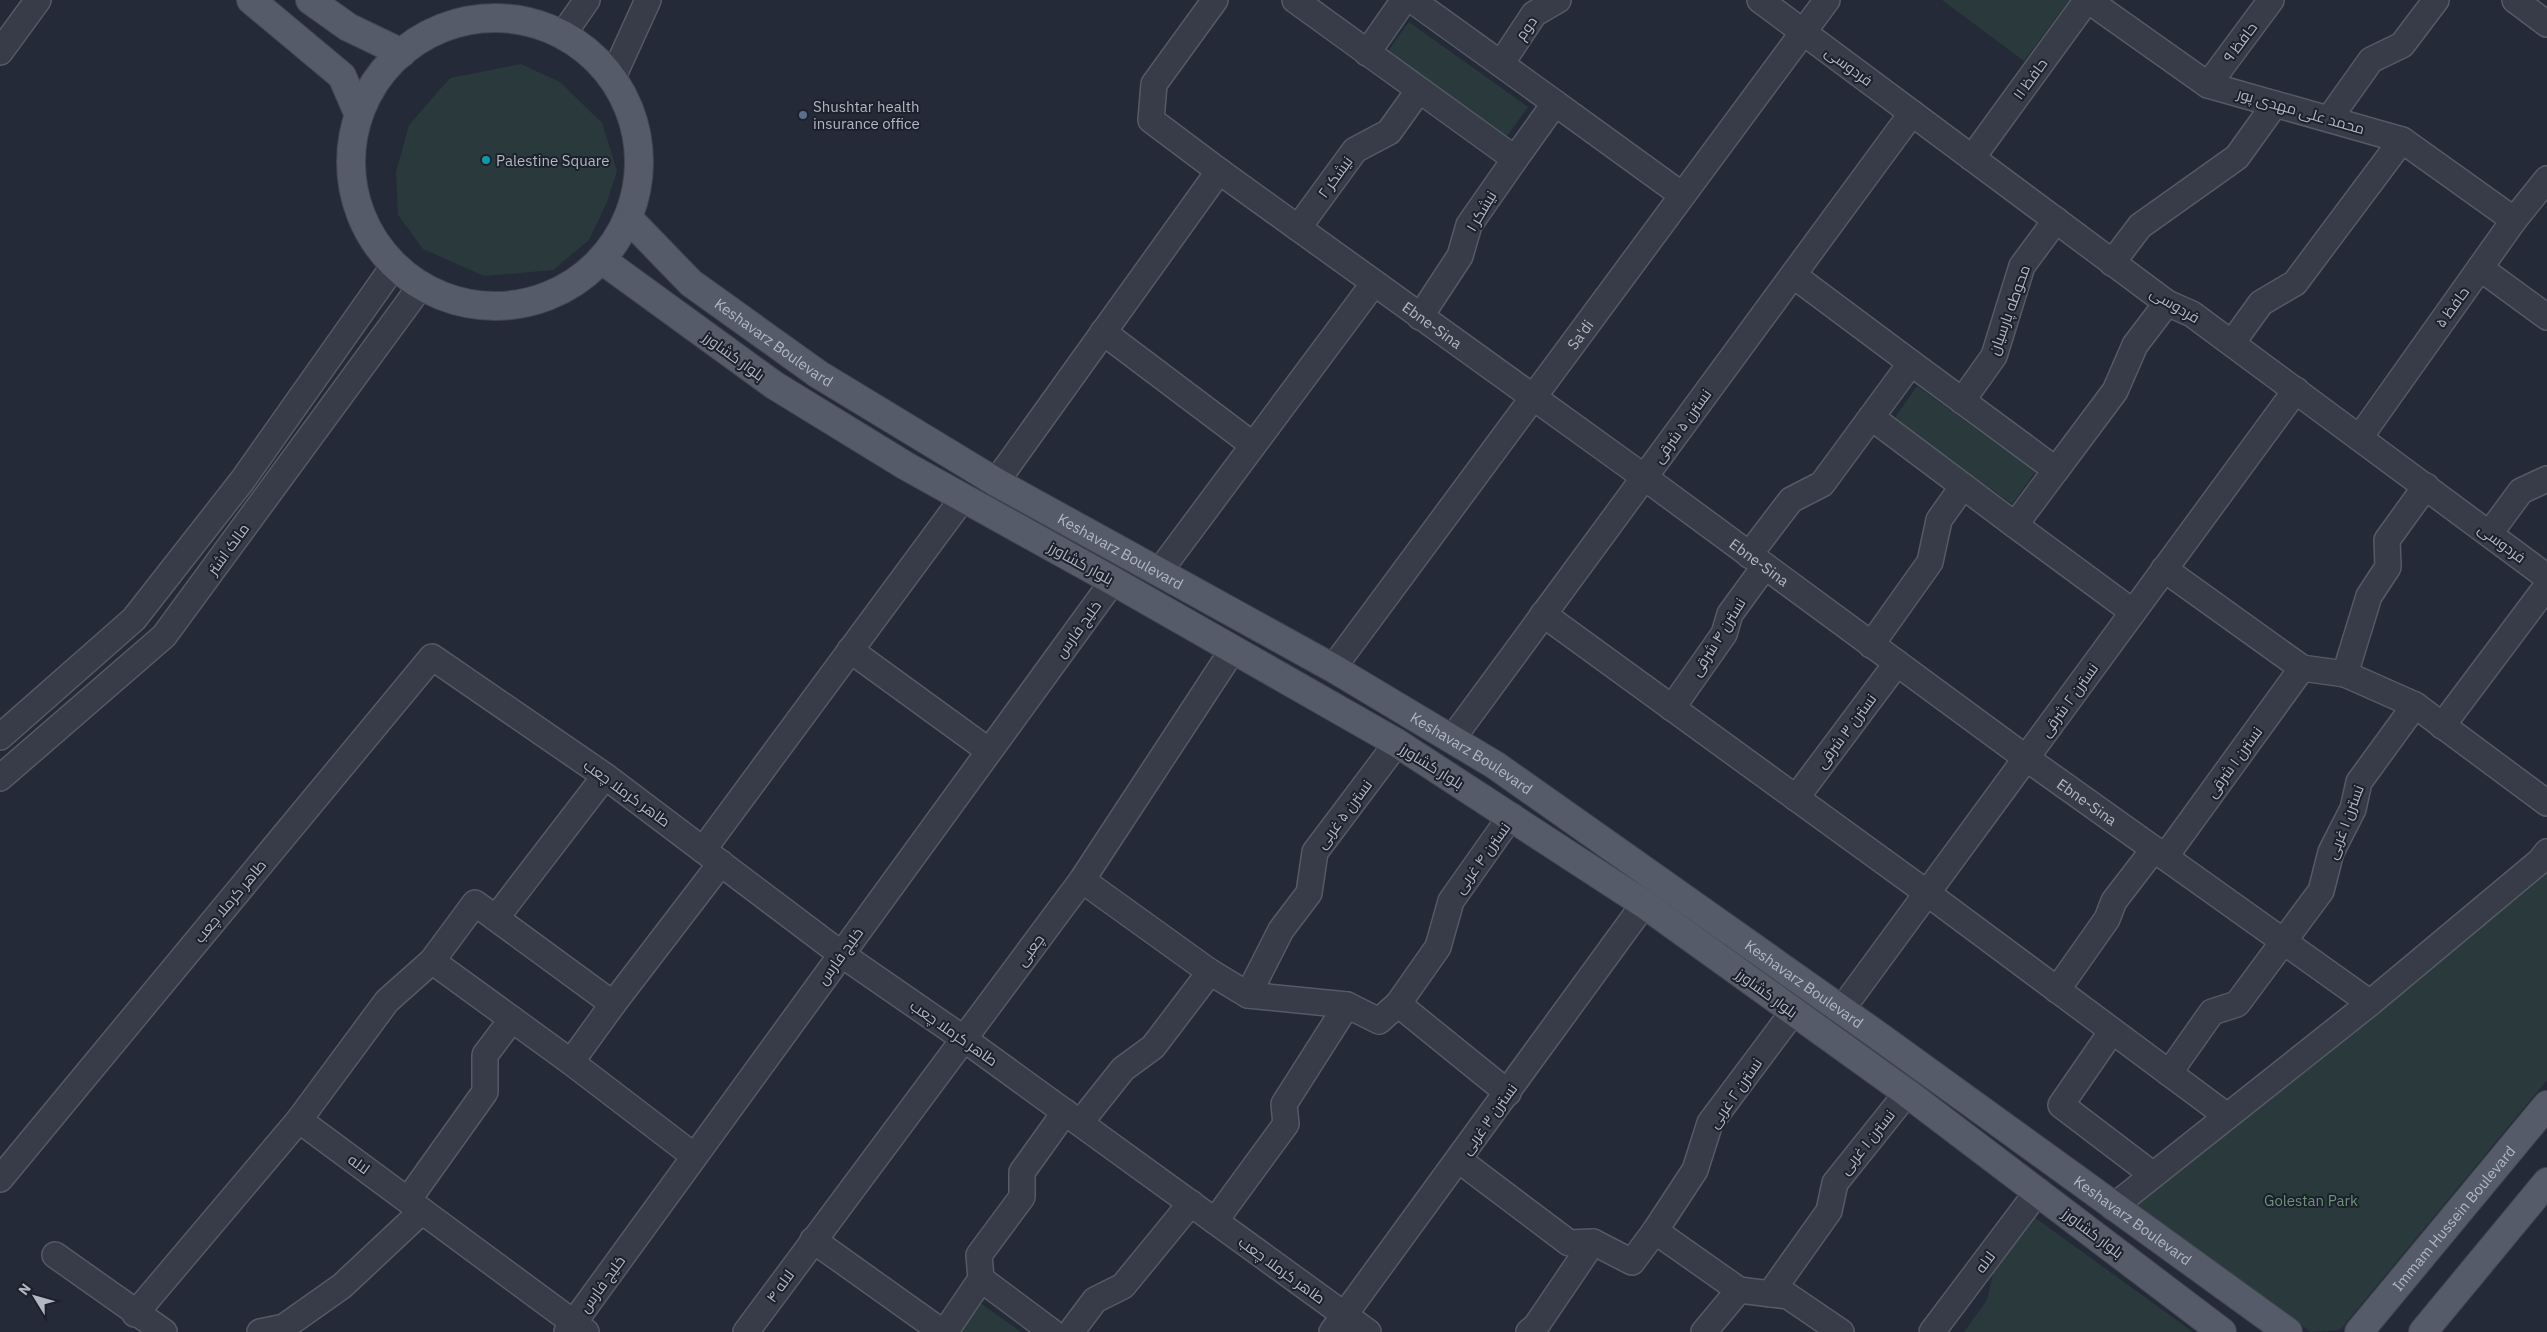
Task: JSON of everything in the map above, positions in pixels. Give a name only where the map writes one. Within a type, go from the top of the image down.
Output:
[{"type":"main road","points":[[251,0],[342,76],[358,113]]},
{"type":"main road","points":[[310,0],[348,27],[402,53]]},
{"type":"main road","points":[[517,18],[564,33],[591,52],[613,77],[635,122],[640,171],[628,219],[602,260],[562,290],[515,306],[466,305],[420,287],[393,266],[368,234],[353,195],[350,154],[358,113],[382,70],[402,53],[420,37],[467,19],[517,18]]},
{"type":"main road","name":"Keshavarz Boulevard","points":[[628,219],[691,283],[818,374],[996,482],[1333,668],[1495,765],[1842,1009],[2288,1332]]},
{"type":"main road","name":"بلوار کشاورز","points":[[602,260],[774,385],[906,466],[1113,580],[1232,651],[1397,743],[1644,904],[1907,1093],[2222,1332]]},
{"type":"main road","name":"Immam Hussein Boulevard","points":[[2359,1332],[2547,1105]]},
{"type":"main road","points":[[2423,1332],[2547,1182]]},
{"type":"street","points":[[0,52],[38,0]]},
{"type":"street","points":[[564,33],[588,0]]},
{"type":"street","points":[[613,77],[648,0]]},
{"type":"street","name":"Ebne-Sina","points":[[1215,0],[1154,84],[1151,120],[1374,284],[1644,477],[2026,758],[2370,1003]]},
{"type":"street","points":[[1295,0],[1515,159]]},
{"type":"street","points":[[1367,52],[1404,0]]},
{"type":"street","points":[[1412,0],[1682,195]]},
{"type":"street","name":"دوم","points":[[1501,64],[1534,14],[1558,0]]},
{"type":"street","name":"فردوسی","points":[[1760,0],[2167,303],[2192,314],[2547,577]]},
{"type":"street","name":"Sa'di","points":[[1333,668],[1827,0]]},
{"type":"street","name":"محمد علی مهدی پور","points":[[2088,0],[2208,85],[2402,140],[2514,220]]},
{"type":"street","name":"حافظ ۱۱","points":[[1972,158],[2088,0]]},
{"type":"street","name":"حافظ ۹","points":[[2208,85],[2271,0]]},
{"type":"street","points":[[2329,119],[2371,60],[2402,45],[2436,0]]},
{"type":"street","points":[[2514,0],[2547,24]]},
{"type":"street","name":"نیشکر ۲","points":[[1298,228],[1355,150],[1389,132],[1419,90]]},
{"type":"street","name":"نیشکر ۱","points":[[1420,317],[1460,256],[1468,225],[1555,103]]},
{"type":"street","points":[[2112,262],[2140,226],[2237,157],[2275,104]]},
{"type":"street","name":"نسترن ۵ شرقی","points":[[1452,739],[1912,113]]},
{"type":"street","points":[[2232,343],[2261,303],[2296,283],[2402,140]]},
{"type":"street","points":[[996,482],[1219,171]]},
{"type":"street","name":"حافظ ۵","points":[[2360,437],[2514,220],[2547,178]]},
{"type":"street","name":"محوطه پارسیان","points":[[1962,400],[1994,356],[2022,266],[2056,220]]},
{"type":"street","name":"مالک اشتر","points":[[0,737],[134,619],[242,481],[393,266]]},
{"type":"street","points":[[2480,268],[2547,317]]},
{"type":"street","points":[[1793,274],[2056,470]]},
{"type":"street","points":[[1159,572],[1374,284]]},
{"type":"street","name":"مالک اشتر","points":[[0,778],[164,636],[420,287]]},
{"type":"street","points":[[2015,525],[2115,391],[2134,345],[2167,303]]},
{"type":"street","points":[[1103,332],[1253,445]]},
{"type":"street","name":"نسترن ۴ شرقی","points":[[1672,708],[1724,634],[1730,614],[1757,560],[1791,500],[1822,484],[1911,363]]},
{"type":"street","name":"نسترن ۲ شرقی","points":[[1842,1009],[2296,390]]},
{"type":"street","points":[[1871,417],[2133,612]]},
{"type":"street","points":[[2490,533],[2521,490],[2547,479]]},
{"type":"street","points":[[1871,645],[1930,562],[1939,520],[1963,486]]},
{"type":"street","points":[[2345,674],[2369,596],[2388,567],[2387,540],[2426,486]]},
{"type":"street","points":[[571,1062],[613,1004],[850,650],[963,498]]},
{"type":"street","points":[[2164,570],[2302,668],[2345,674],[2415,705],[2547,803]]},
{"type":"street","name":"خلیج فارس","points":[[575,1329],[694,1156],[1113,580]]},
{"type":"street","points":[[2442,726],[2547,586]]},
{"type":"street","points":[[1543,614],[1927,893],[2227,1116]]},
{"type":"street","points":[[850,650],[989,751]]},
{"type":"street","name":"چعبی","points":[[813,1240],[1082,880],[1232,651]]},
{"type":"street","name":"طاهر کرملا چعب","points":[[0,1179],[432,657],[605,776],[841,954],[964,1038],[1215,1221],[1338,1323],[1368,1332]]},
{"type":"street","name":"نسترن ۳ شرقی","points":[[1796,798],[1897,663]]},
{"type":"street","name":"نسترن ۱ شرقی","points":[[2056,990],[2107,919],[2114,901],[2159,853],[2302,668]]},
{"type":"street","name":"نسترن ۱ غربی","points":[[2285,942],[2322,891],[2331,852],[2353,809],[2359,782],[2415,705]]},
{"type":"street","name":"نسترن ۵ غربی","points":[[1248,995],[1281,930],[1309,892],[1315,852],[1397,743]]},
{"type":"street","points":[[496,918],[605,776]]},
{"type":"street","name":"نسترن ۴ غربی","points":[[1347,1005],[1379,1021],[1398,1004],[1438,947],[1450,901],[1511,816]]},
{"type":"street","points":[[2114,1207],[2370,1003],[2540,860],[2547,852]]},
{"type":"street","points":[[1082,880],[1210,972],[1248,995],[1347,1005],[1284,1104],[1286,1124],[1215,1221]]},
{"type":"street","points":[[136,1314],[299,1120],[387,1001],[432,961],[475,903],[613,1004]]},
{"type":"street","name":"نسترن ۳ غربی","points":[[1338,1323],[1508,1094],[1644,904]]},
{"type":"street","points":[[2169,1073],[2212,1012],[2237,1004],[2285,942]]},
{"type":"street","points":[[432,961],[571,1062],[694,1156]]},
{"type":"street","points":[[813,1240],[943,1332],[981,1279],[979,1255],[1022,1196],[1022,1172],[1072,1117],[1123,1069],[1153,1048],[1210,972]]},
{"type":"street","points":[[1398,1004],[1508,1094]]},
{"type":"street","name":"نسترن ۲ غربی","points":[[1593,1242],[1632,1262],[1656,1230],[1695,1170],[1710,1123],[1793,1012]]},
{"type":"street","points":[[260,1332],[284,1327],[342,1286],[415,1205],[484,1092],[484,1055],[512,1019]]},
{"type":"street","points":[[2112,1031],[2061,1105],[2153,1175]]},
{"type":"street","name":"نسترن ۱ غربی","points":[[1770,1294],[1829,1211],[1835,1183],[1907,1093]]},
{"type":"street","name":"لاله","points":[[299,1120],[415,1205],[575,1329]]},
{"type":"street","points":[[1459,1160],[1569,1243],[1593,1242]]},
{"type":"street","name":"لاله","points":[[1932,1332],[2038,1191]]},
{"type":"street","points":[[1071,1332],[1095,1300],[1123,1286],[1190,1203]]},
{"type":"street","points":[[1656,1230],[1739,1290],[1788,1296],[1841,1332]]},
{"type":"street","name":"لاله ۴","points":[[746,1332],[813,1240]]},
{"type":"street","points":[[1529,1332],[1536,1326],[1593,1242]]},
{"type":"street","points":[[55,1255],[164,1332]]},
{"type":"street","points":[[981,1279],[1052,1332]]},
{"type":"street","points":[[1704,1332],[1739,1290]]},
{"type":"green space","points":[[1942,0],[2069,0],[2024,61]]},
{"type":"green space","points":[[1409,22],[1528,107],[1507,136],[1388,51]]},
{"type":"green space","points":[[521,64],[560,82],[602,123],[617,171],[607,202],[589,240],[553,270],[484,276],[423,249],[398,215],[396,172],[409,125],[450,78]]},
{"type":"green space","points":[[1917,386],[2035,472],[2012,504],[1894,419]]},
{"type":"green space","name":"Golestan Park","points":[[2547,869],[2547,1080],[2340,1330],[2311,1332],[2136,1205],[2541,877]]},
{"type":"green space","points":[[2030,1214],[2193,1332],[1964,1332],[1987,1300],[1997,1256]]},
{"type":"green space","points":[[979,1302],[1021,1332],[958,1332]]},
{"type":"place","name":"Shushtar health insurance office","points":[[803,115]]},
{"type":"place","name":"Palestine Square","points":[[486,160]]}]
